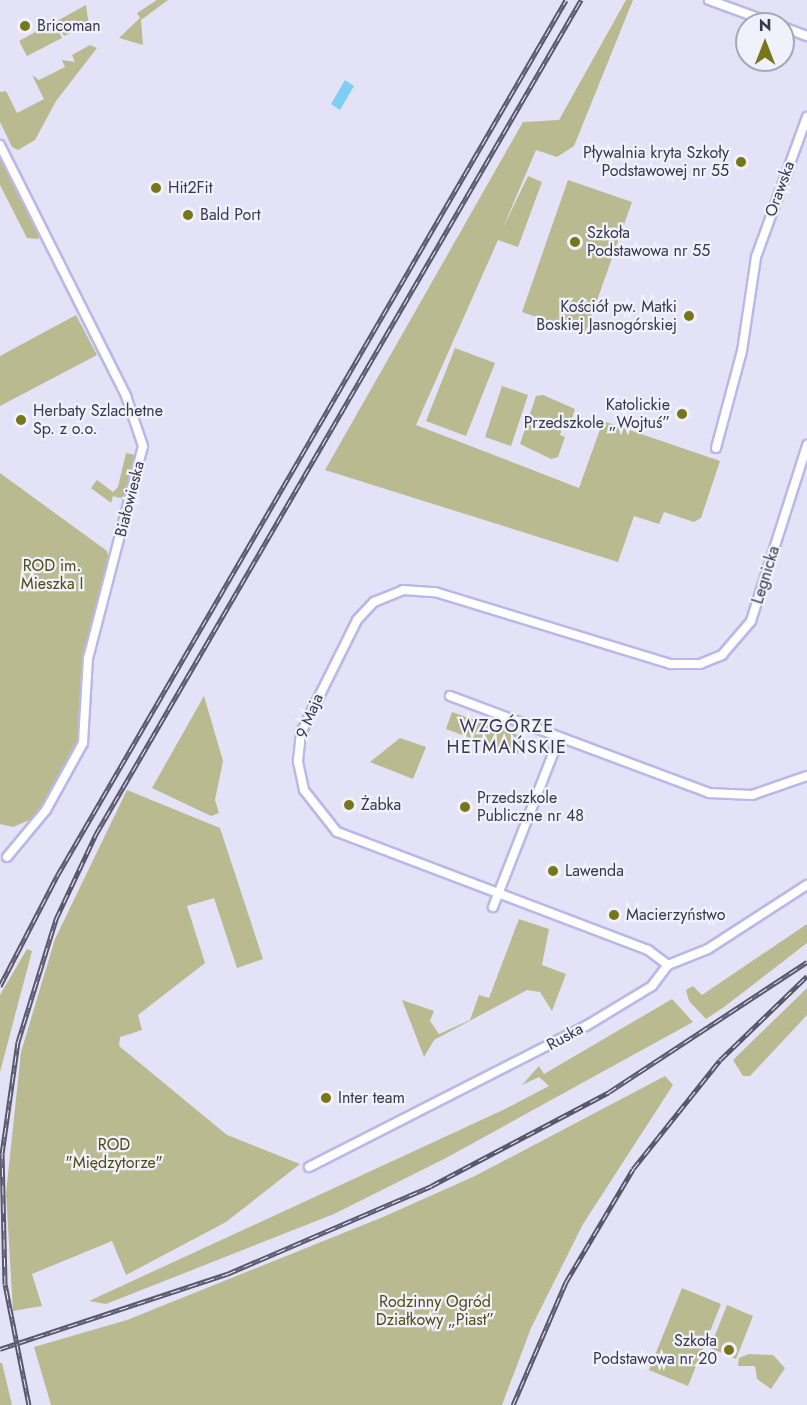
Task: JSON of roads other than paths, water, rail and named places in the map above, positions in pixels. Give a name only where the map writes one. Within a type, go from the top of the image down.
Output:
[{"type":"street","points":[[709,0],[742,12]]},
{"type":"street","name":"Orawska","points":[[716,448],[766,227],[807,117]]},
{"type":"street","name":"Białowieska","points":[[0,145],[130,402],[143,446],[88,658],[83,743],[46,810],[7,857]]},
{"type":"street","name":"Legnicka","points":[[682,666],[722,655],[749,626],[807,445]]},
{"type":"street","name":"9 Maja","points":[[668,965],[648,950],[349,838],[323,820],[307,797],[298,765],[301,733],[359,616],[388,595],[422,590],[682,666]]},
{"type":"street","points":[[450,696],[558,741],[716,795],[752,795],[807,776]]},
{"type":"street","points":[[493,907],[501,895],[558,741]]},
{"type":"street","name":"Ruska","points":[[309,1167],[586,1026],[652,986],[668,965],[708,949],[807,885]]},
{"type":"water","points":[[345,80],[354,86],[340,110],[331,104]]},
{"type":"railway","points":[[0,986],[57,876],[566,0]]},
{"type":"railway","points":[[29,1405],[5,1284],[2,1154],[18,1042],[56,919],[96,834],[581,0]]},
{"type":"railway","points":[[0,1349],[227,1274],[431,1186],[609,1092],[807,962]]},
{"type":"railway","points":[[513,1405],[566,1282],[633,1169],[720,1060],[807,976]]},
{"type":"place","name":"Bricoman","points":[[25,26]]},
{"type":"place","name":"Pływalnia kryta Szkoły Podstawowej nr 55","points":[[741,162]]},
{"type":"place","name":"Hit2Fit","points":[[156,188]]},
{"type":"place","name":"Bald Port","points":[[188,215]]},
{"type":"place","name":"Szkoła Podstawowa nr 55","points":[[575,242]]},
{"type":"place","name":"Kościół pw. Matki Boskiej Jasnogórskiej","points":[[689,316]]},
{"type":"place","name":"Katolickie Przedszkole „Wojtuś”","points":[[682,414]]},
{"type":"place","name":"Herbaty Szlachetne Sp. z o.o.","points":[[21,420]]},
{"type":"place","name":"Żabka","points":[[349,805]]},
{"type":"place","name":"Przedszkole Publiczne nr 48","points":[[465,807]]},
{"type":"place","name":"Lawenda","points":[[553,871]]},
{"type":"place","name":"Macierzyństwo","points":[[614,915]]},
{"type":"place","name":"Inter team","points":[[326,1098]]},
{"type":"place","name":"Szkoła Podstawowa nr 20","points":[[729,1350]]},
{"type":"district","name":"WZGÓRZE HETMAŃSKIE","points":[[507,737]]},
{"type":"park label","name":"ROD im. Mieszka I","points":[[52,575]]},
{"type":"park label","name":"ROD \"Międzytorze\"","points":[[114,1154]]},
{"type":"park label","name":"Rodzinny Ogród Działkowy „Piast”","points":[[435,1311]]}]
